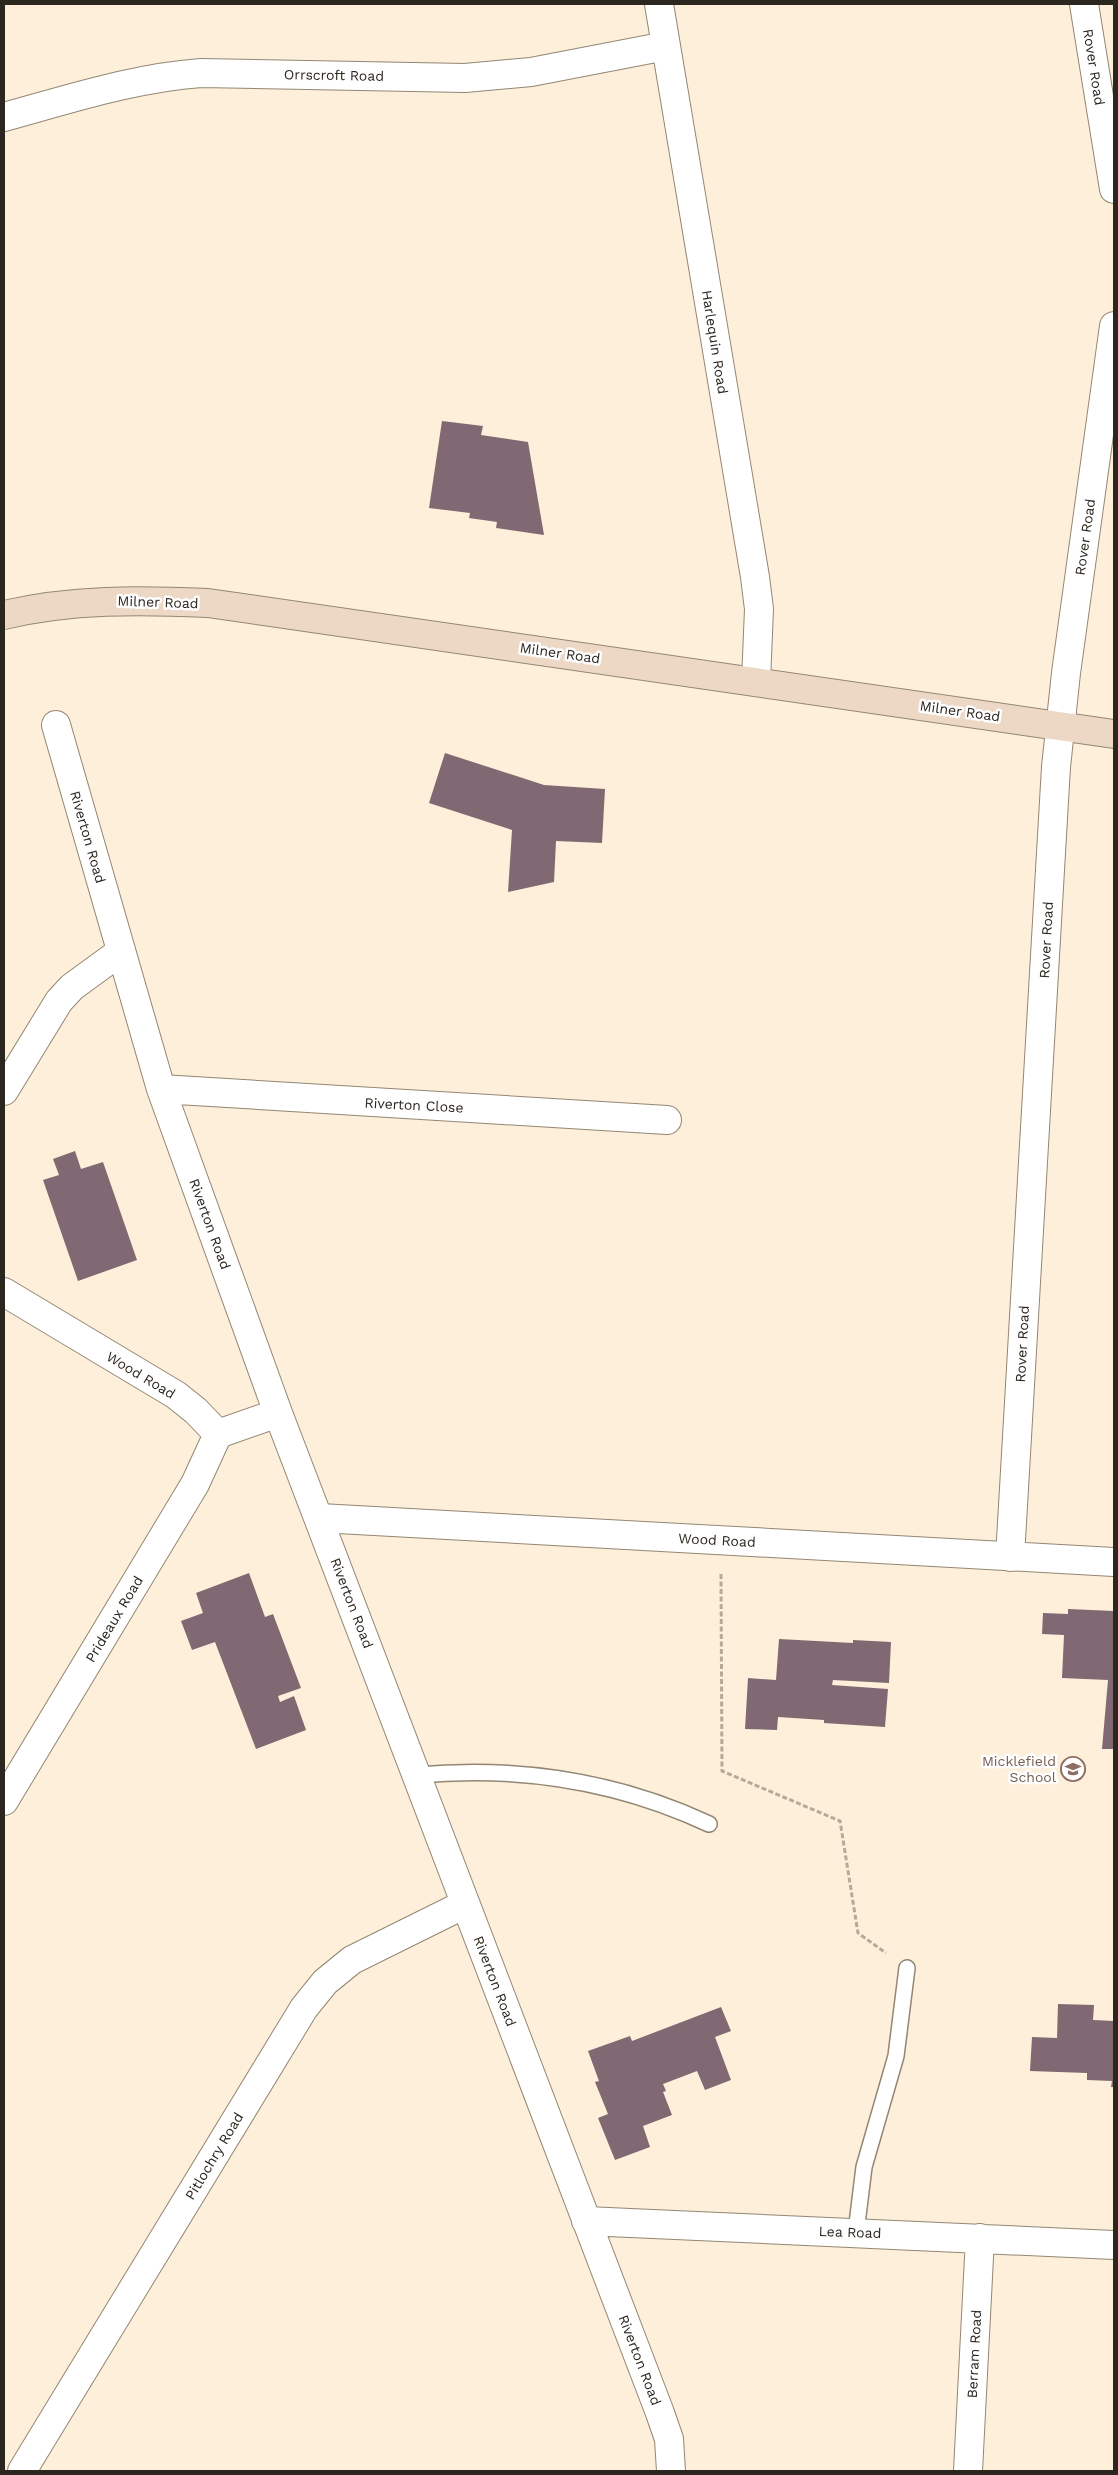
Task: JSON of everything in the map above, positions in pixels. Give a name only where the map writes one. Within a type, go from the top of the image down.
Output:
[{"type":"main road","name":"Milner Road","points":[[4,615],[68,604],[109,600],[208,603],[1114,734]]},
{"type":"street","name":"Harlequin Road","points":[[659,4],[755,577],[759,609],[756,681]]},
{"type":"street","name":"Rover Road","points":[[1084,4],[1102,47],[1114,189]]},
{"type":"street","name":"Orrscroft Road","points":[[4,117],[138,80],[167,75],[201,72],[465,78],[501,76],[666,46]]},
{"type":"street","name":"Rover Road","points":[[1010,1557],[1056,767],[1066,673],[1114,326]]},
{"type":"street","name":"Riverton Road","points":[[56,725],[161,1089],[278,1413],[320,1518],[660,2413],[669,2439],[670,2471]]},
{"type":"street","points":[[4,1091],[59,1001],[72,987],[120,952]]},
{"type":"street","name":"Riverton Close","points":[[161,1089],[667,1120]]},
{"type":"street","name":"Wood Road","points":[[4,1292],[176,1396],[196,1411],[218,1434]]},
{"type":"street","points":[[218,1434],[278,1413]]},
{"type":"street","name":"Prideaux Road","points":[[4,1801],[196,1484],[218,1434]]},
{"type":"street","name":"Wood Road","points":[[320,1518],[1114,1562]]},
{"type":"street","name":"Pitlochry Road","points":[[22,2471],[304,2008],[325,1982],[352,1960],[466,1904]]},
{"type":"street","name":"Lea Road","points":[[586,2221],[1114,2245]]},
{"type":"street","name":"Berram Road","points":[[968,2471],[980,2238]]},
{"type":"lane","points":[[417,1775],[484,1771],[558,1778],[661,1802],[709,1824]]},
{"type":"lane","points":[[856,2232],[864,2167],[896,2056],[907,1968]]},
{"type":"path","points":[[721,1540],[722,1771],[840,1821],[858,1933],[907,1968]]},
{"type":"building","points":[[442,421],[483,426],[481,435],[528,442],[544,535],[496,528],[497,522],[469,518],[470,513],[429,508]]},
{"type":"building","points":[[445,753],[544,785],[605,789],[602,843],[556,841],[554,882],[508,892],[512,830],[429,803]]},
{"type":"building","points":[[75,1151],[81,1169],[103,1162],[137,1260],[78,1281],[43,1180],[59,1175],[53,1159]]},
{"type":"building","points":[[249,1573],[265,1617],[273,1614],[301,1688],[278,1696],[280,1702],[294,1696],[306,1730],[256,1749],[215,1642],[192,1650],[181,1621],[203,1613],[196,1593]]},
{"type":"building","points":[[1068,1609],[1114,1611],[1114,1749],[1102,1749],[1108,1680],[1062,1678],[1064,1635],[1042,1634],[1043,1613],[1068,1614]]},
{"type":"building","points":[[779,1639],[853,1643],[853,1640],[891,1642],[889,1683],[833,1680],[832,1685],[888,1689],[885,1727],[824,1723],[824,1720],[778,1717],[777,1730],[745,1729],[748,1678],[776,1680]]},
{"type":"building","points":[[1058,2004],[1094,2005],[1093,2020],[1114,2021],[1114,2087],[1111,2087],[1112,2081],[1087,2080],[1087,2073],[1030,2071],[1032,2037],[1057,2038]]},
{"type":"building","points":[[721,2007],[731,2031],[715,2037],[731,2080],[705,2090],[697,2071],[663,2084],[666,2091],[663,2092],[672,2115],[643,2126],[650,2147],[615,2160],[598,2118],[608,2114],[595,2082],[599,2081],[588,2051],[630,2036],[632,2041]]},
{"type":"place","name":"Micklefield School","points":[[1073,1769]]}]
